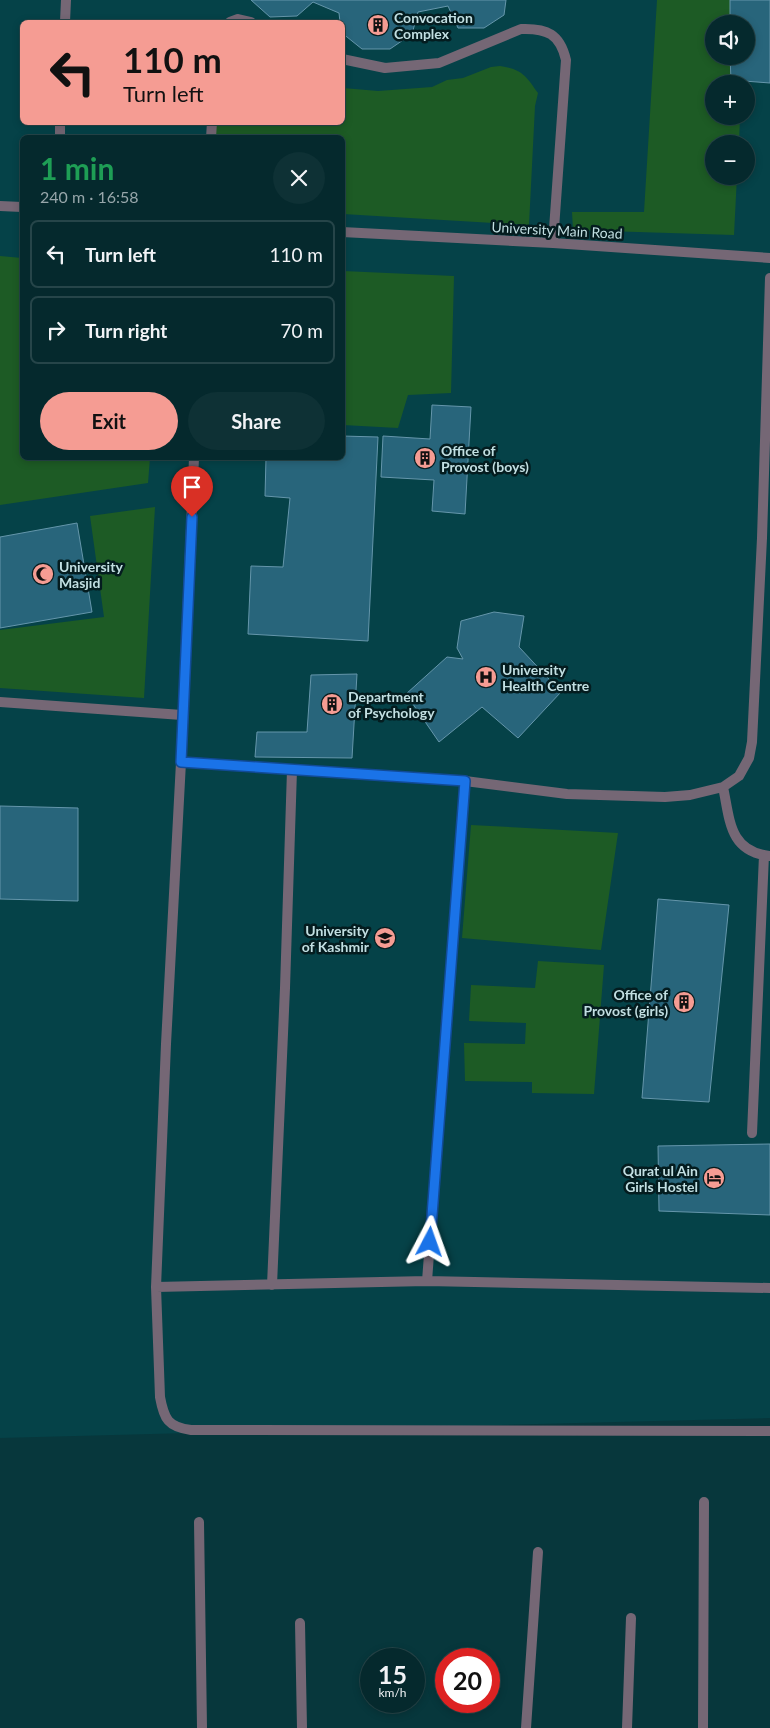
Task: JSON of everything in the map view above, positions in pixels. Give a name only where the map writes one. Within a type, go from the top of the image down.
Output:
[{"type":"street","points":[[65,20],[66,0]]},
{"type":"street","points":[[345,60],[385,68],[438,63],[522,29],[534,28],[556,36],[563,47],[566,60],[553,244]]},
{"type":"street","points":[[0,206],[20,207]]},
{"type":"street","name":"University Main Road","points":[[345,232],[770,258]]},
{"type":"street","points":[[181,762],[465,781],[567,794],[625,797],[690,795],[723,787],[739,776],[749,758],[752,742],[766,538],[770,278]]},
{"type":"street","points":[[194,460],[156,1287],[160,1397],[162,1411],[167,1421],[180,1429],[250,1431],[770,1430]]},
{"type":"street","points":[[0,702],[182,715]]},
{"type":"street","points":[[272,1285],[292,770]]},
{"type":"street","points":[[427,1281],[465,781]]},
{"type":"street","points":[[723,787],[730,824],[738,841],[749,850],[767,856],[752,1133]]},
{"type":"street","points":[[156,1287],[427,1281],[770,1288]]},
{"type":"street","points":[[703,1728],[704,1502]]},
{"type":"street","points":[[199,1522],[202,1728]]},
{"type":"street","points":[[526,1728],[538,1552]]},
{"type":"street","points":[[627,1728],[631,1618]]},
{"type":"street","points":[[300,1623],[302,1728]]},
{"type":"shaded area","name":"University of Kashmir","points":[[0,0],[770,0],[770,1418],[0,1438]]},
{"type":"green space","points":[[657,0],[730,0],[730,15],[705,15],[705,65],[730,65],[731,75],[705,75],[705,125],[740,125],[739,135],[705,135],[705,185],[737,185],[734,235],[573,230],[572,212],[644,212]]},
{"type":"green space","points":[[500,66],[519,71],[538,93],[535,106],[529,225],[345,214],[345,135],[215,135],[215,125],[345,125],[345,88],[378,91],[432,87],[447,80],[463,78],[491,67]]},
{"type":"green space","points":[[0,256],[20,258],[20,460],[150,460],[148,483],[0,505]]},
{"type":"green space","points":[[345,271],[454,276],[451,393],[408,395],[398,428],[345,425]]},
{"type":"green space","points":[[155,507],[144,698],[0,688],[0,630],[104,617],[90,516]]},
{"type":"green space","points":[[471,825],[618,833],[601,950],[462,938]]},
{"type":"green space","points":[[538,961],[604,965],[594,1094],[532,1093],[532,1082],[465,1081],[464,1043],[525,1044],[526,1023],[469,1021],[471,985],[535,988]]},
{"type":"building","name":"Convocation Complex","points":[[251,0],[506,0],[504,15],[484,28],[458,28],[448,6],[418,12],[412,34],[390,49],[362,49],[345,35],[345,20],[340,20],[339,13],[313,2],[297,16],[270,17]]},
{"type":"building","points":[[730,0],[770,0],[770,83],[755,82],[755,75],[731,75],[730,65],[755,65],[755,15],[730,15]]},
{"type":"building","name":"Office of Provost (boys)","points":[[432,405],[471,407],[465,514],[432,511],[434,480],[381,477],[383,436],[430,439]]},
{"type":"building","points":[[345,436],[378,437],[368,641],[248,634],[251,566],[283,567],[290,498],[265,496],[266,460],[345,460]]},
{"type":"building","name":"University Masjid","points":[[77,523],[92,612],[0,628],[0,537]]},
{"type":"building","name":"University Health Centre","points":[[494,612],[524,616],[519,647],[561,692],[518,738],[482,707],[439,742],[406,694],[447,657],[463,659],[457,648],[461,621]]},
{"type":"building","name":"Department of Psychology","points":[[357,674],[352,758],[255,757],[257,732],[307,732],[311,675]]},
{"type":"building","points":[[0,806],[78,808],[78,901],[0,899]]},
{"type":"building","name":"Office of Provost (girls)","points":[[658,899],[729,905],[709,1102],[642,1098]]},
{"type":"building","name":"Qurat ul Ain Girls Hostel","points":[[770,1144],[770,1215],[659,1211],[658,1146]]},
{"type":"place","name":"Convocation Complex","points":[[378,25]]},
{"type":"place","name":"Office of Provost (boys)","points":[[425,458]]},
{"type":"place","name":"University Masjid","points":[[43,574]]},
{"type":"place","name":"University Health Centre","points":[[486,677]]},
{"type":"place","name":"Department of Psychology","points":[[332,704]]},
{"type":"place","name":"University of Kashmir","points":[[385,938]]},
{"type":"place","name":"Office of Provost (girls)","points":[[684,1002]]},
{"type":"place","name":"Qurat ul Ain Girls Hostel","points":[[714,1178]]},
{"type":"route","points":[[192,517],[181,762],[465,781],[430,1242]]}]
